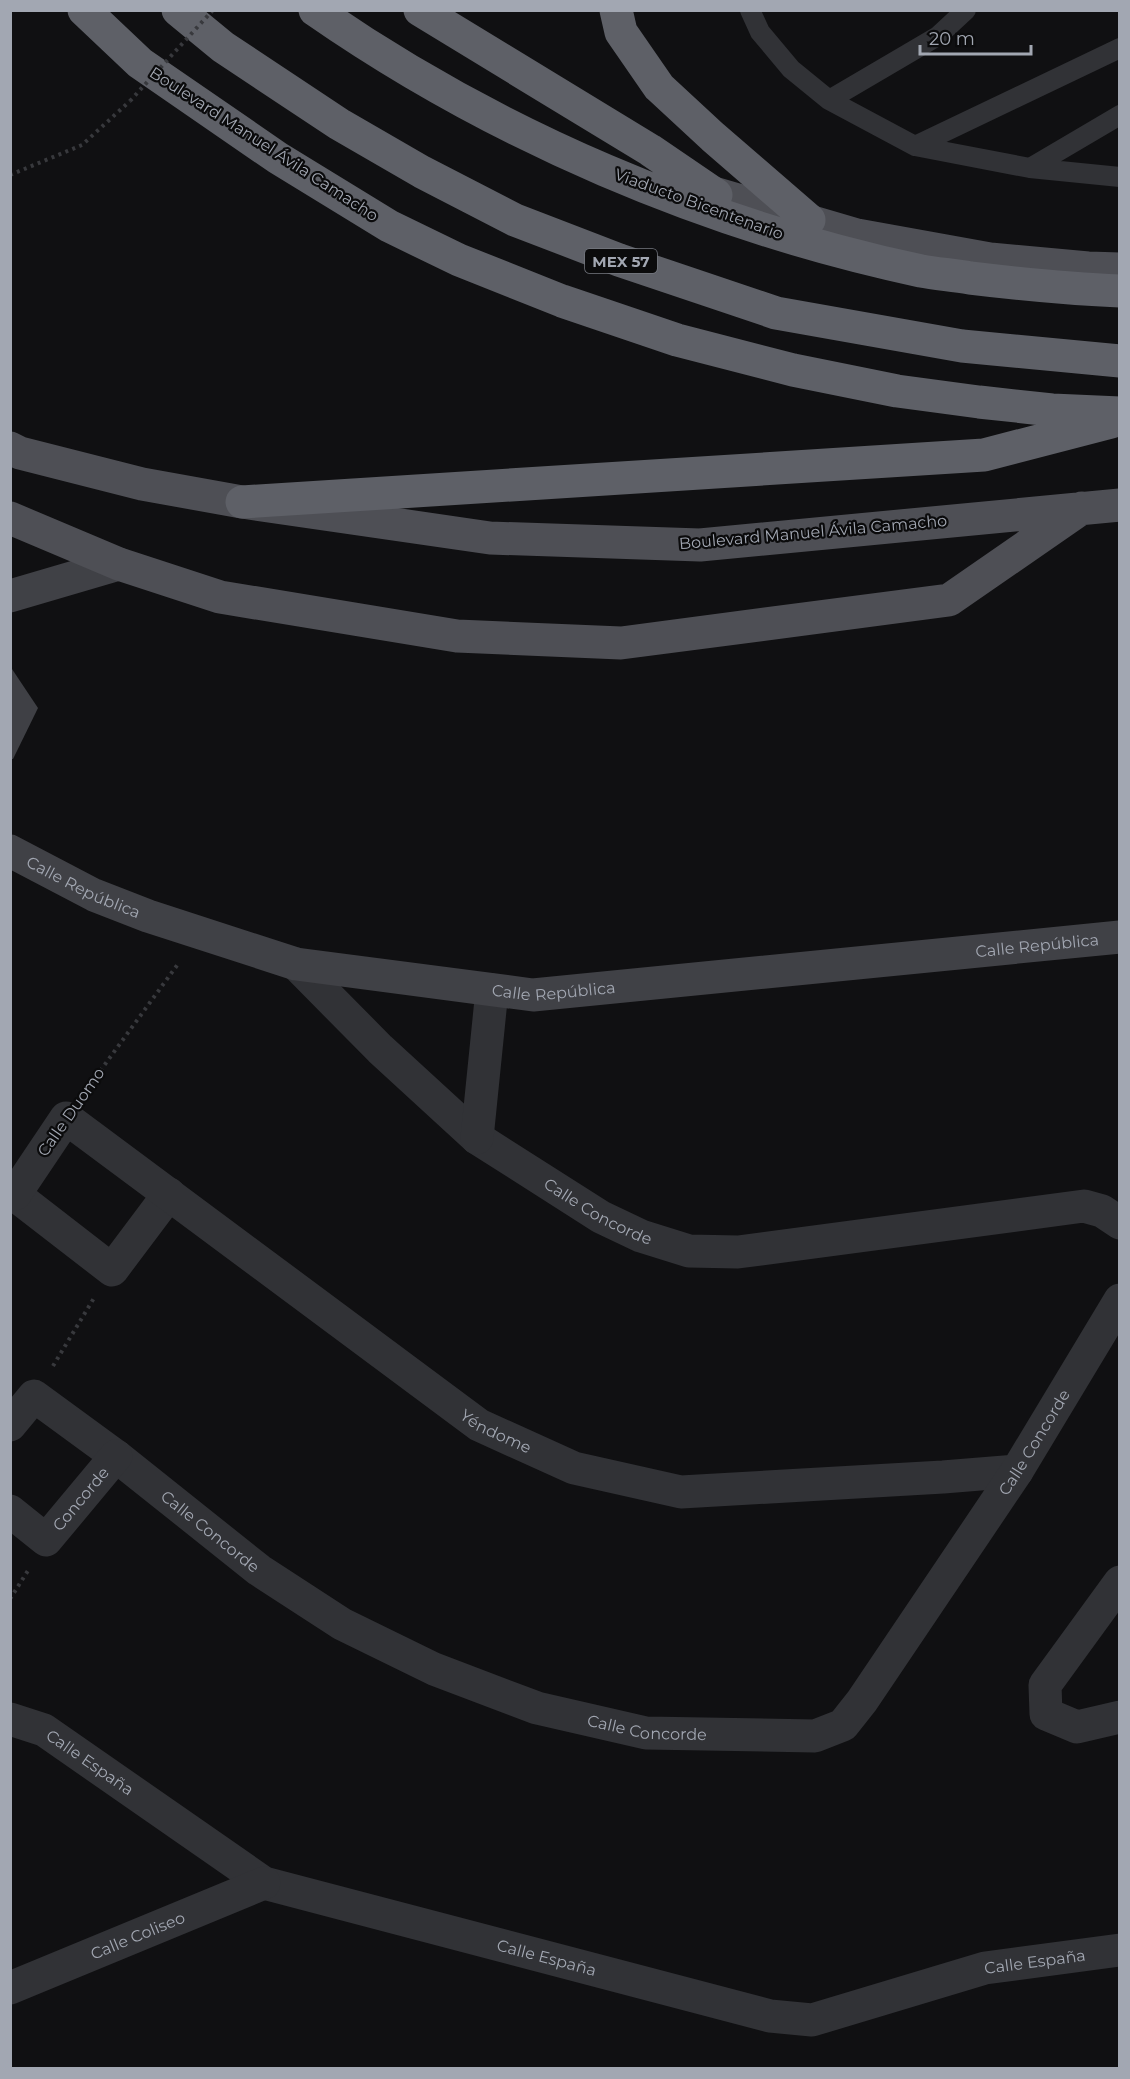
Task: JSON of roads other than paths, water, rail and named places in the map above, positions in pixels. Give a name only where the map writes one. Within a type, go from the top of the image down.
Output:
[{"type":"highway","name":"Boulevard Manuel Ávila Camacho","points":[[84,10],[140,63],[278,158],[389,226],[459,260],[562,301],[677,340],[793,370],[897,391],[1031,408],[1119,413]]},
{"type":"highway","name":"MEX 57","points":[[178,10],[224,47],[339,124],[422,172],[515,219],[619,260],[776,313],[962,346],[1119,362]]},
{"type":"highway","name":"Viaducto Bicentenario","points":[[315,10],[441,89],[556,149],[673,198],[796,240],[922,271],[1038,287],[1119,291]]},
{"type":"highway","points":[[420,10],[650,150],[716,195]]},
{"type":"highway","points":[[461,10],[576,84],[650,150]]},
{"type":"highway","points":[[616,10],[621,32],[659,87],[809,220]]},
{"type":"highway","points":[[242,502],[984,455],[1119,420]]},
{"type":"main road","points":[[341,10],[369,31],[498,108],[604,156],[716,195],[857,235],[990,259],[1119,269]]},
{"type":"main road","name":"Boulevard Manuel Ávila Camacho","points":[[10,448],[20,453],[142,484],[242,502],[490,538],[700,545],[1119,505]]},
{"type":"main road","points":[[10,518],[119,564],[220,597],[457,636],[621,643],[949,600],[1082,508]]},
{"type":"street","points":[[10,597],[119,564]]},
{"type":"street","name":"Calle República","points":[[10,851],[94,895],[148,916],[296,964],[533,995],[1119,937]]},
{"type":"street","name":"Calle Concorde","points":[[296,964],[380,1049],[477,1137],[601,1217],[641,1236],[689,1251],[738,1252],[1084,1206],[1102,1210],[1119,1223]]},
{"type":"street","points":[[477,1137],[492,990]]},
{"type":"street","name":"Calle Duomo","points":[[66,1118],[13,1192],[112,1270],[169,1194]]},
{"type":"street","name":"Yéndome","points":[[66,1118],[479,1425],[574,1468],[681,1492],[1017,1471]]},
{"type":"street","name":"Calle Concorde","points":[[10,1425],[34,1396],[116,1456],[259,1570],[342,1624],[434,1669],[537,1708],[646,1733],[815,1736],[843,1725],[854,1713],[1017,1471],[1119,1300]]},
{"type":"street","name":"Concorde","points":[[10,1511],[46,1540],[116,1456]]},
{"type":"street","points":[[1119,1582],[1045,1685],[1046,1714],[1077,1727],[1119,1718]]},
{"type":"street","name":"Calle España","points":[[14,1719],[44,1730],[264,1883],[770,2016],[812,2020],[985,1968],[1119,1950]]},
{"type":"street","name":"Calle Coliseo","points":[[10,1988],[264,1883]]},
{"type":"lane","points":[[750,10],[760,32],[791,69],[829,100],[915,146],[1030,168],[1119,177]]},
{"type":"lane","points":[[829,100],[938,36],[966,10]]},
{"type":"lane","points":[[915,146],[1119,48]]},
{"type":"lane","points":[[1030,168],[1119,115]]}]
